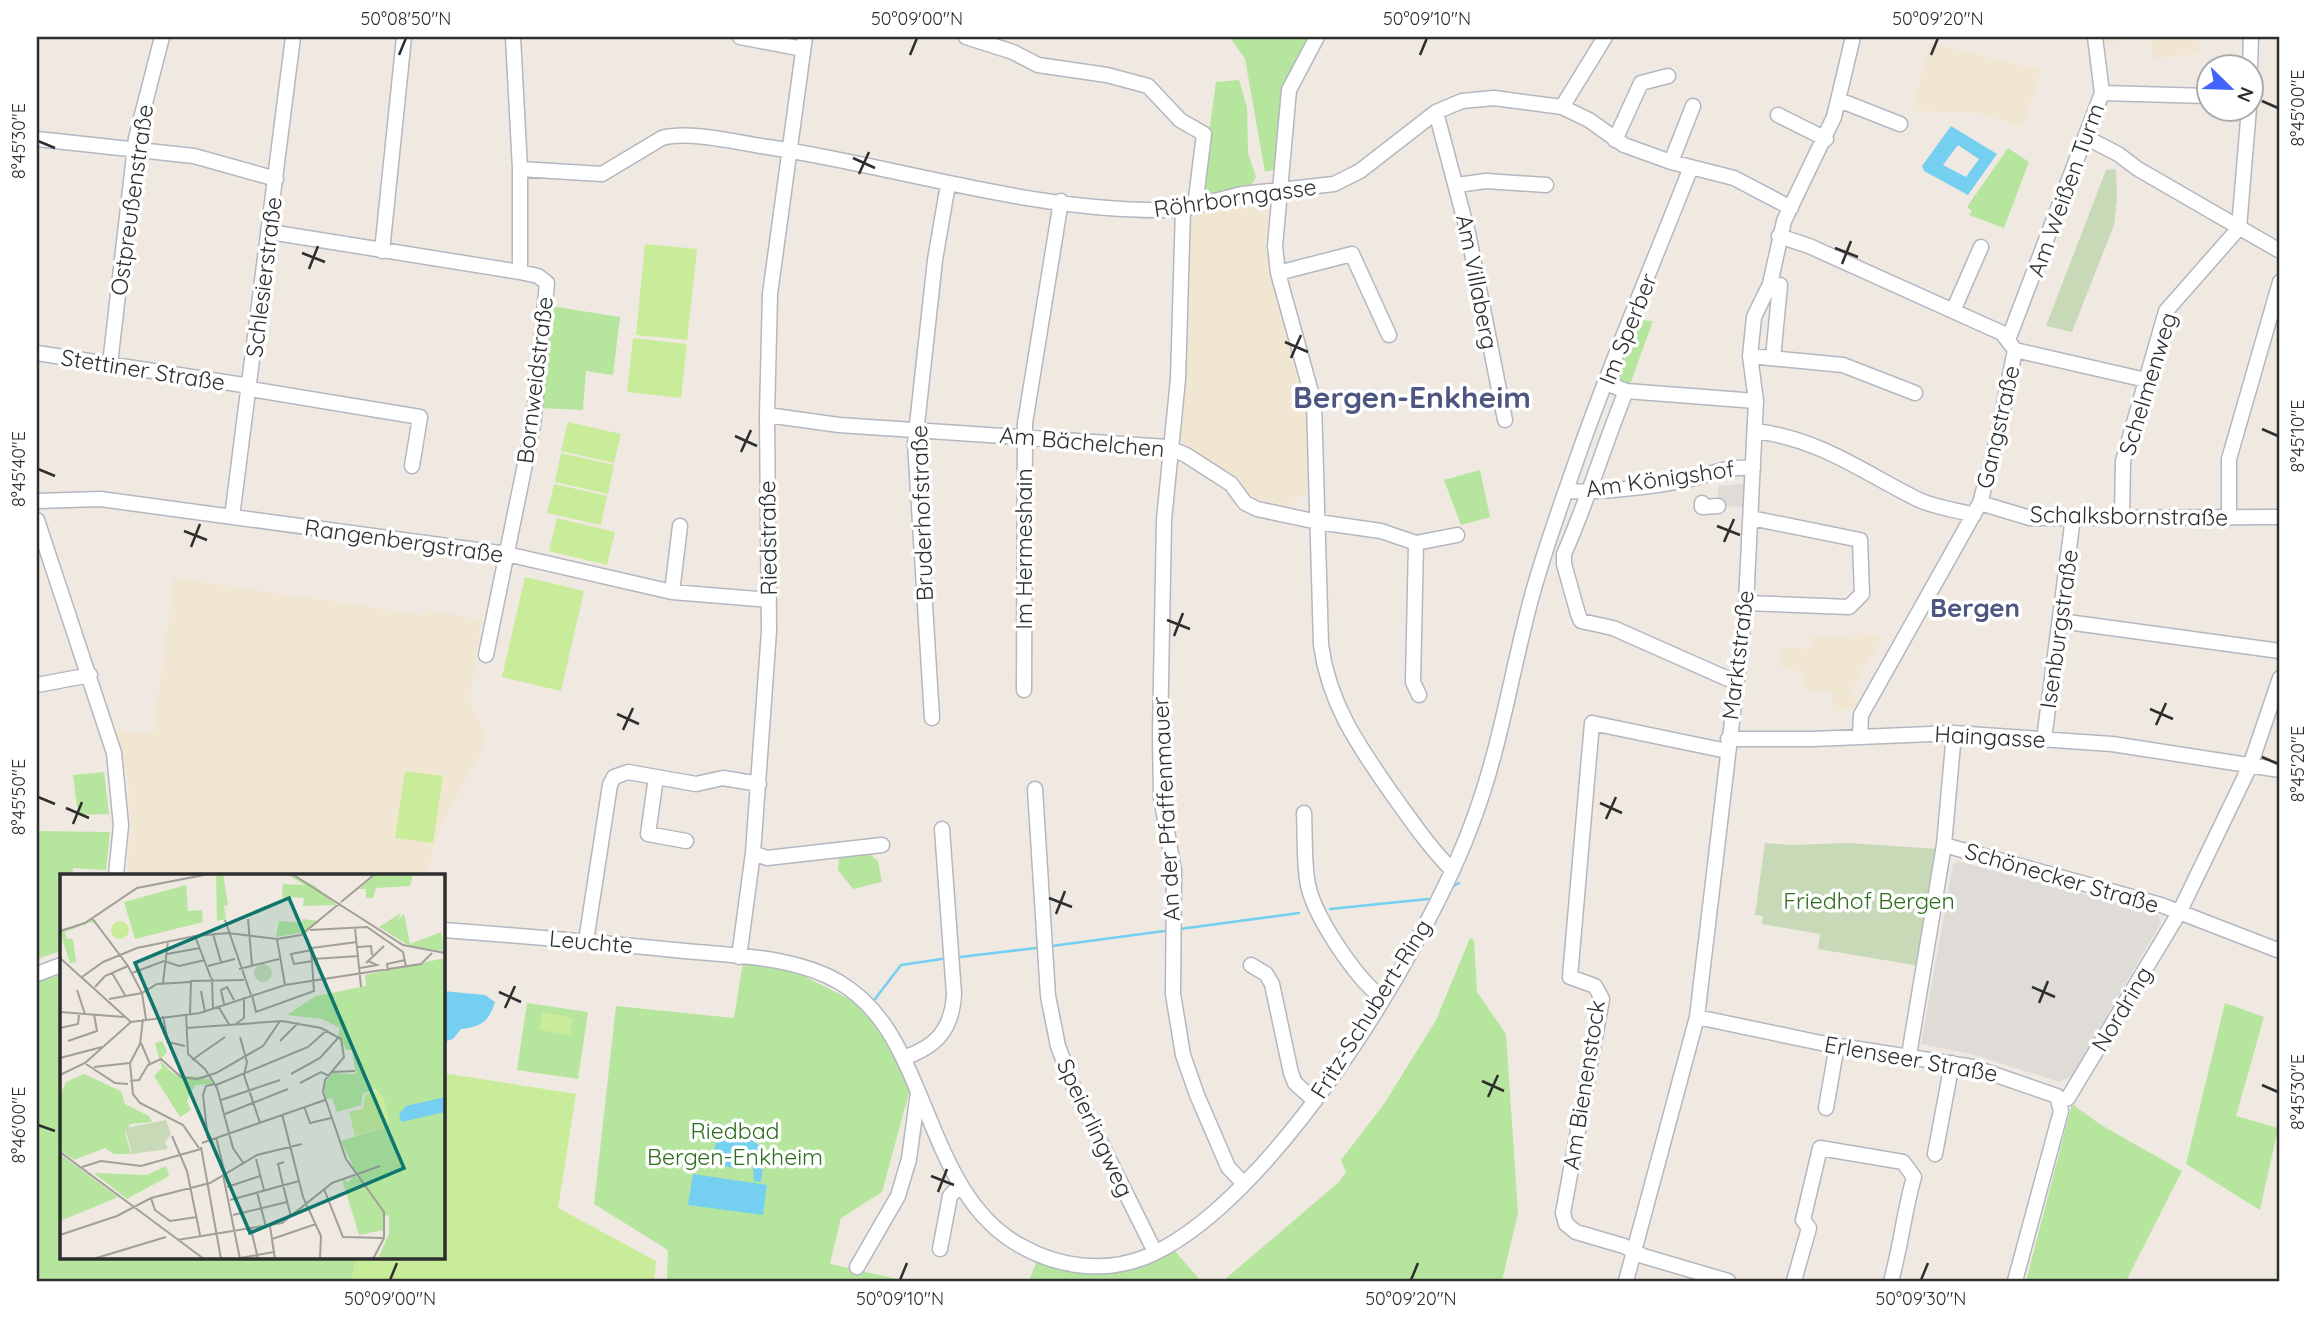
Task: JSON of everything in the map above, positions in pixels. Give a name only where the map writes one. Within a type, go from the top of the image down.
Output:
[{"type":"street","name":"Ostpreußenstraße","points":[[110,364],[135,150],[162,37]]},
{"type":"street","name":"Schlesierstraße","points":[[232,517],[293,37]]},
{"type":"street","points":[[383,251],[404,37]]},
{"type":"street","name":"Bornweidstraße","points":[[486,655],[533,425],[547,289],[544,278],[520,272],[520,169],[513,37]]},
{"type":"street","points":[[740,37],[804,43]]},
{"type":"street","name":"An der Pfaffenmauer","points":[[965,37],[1013,52],[1038,65],[1107,75],[1151,87],[1180,120],[1204,134],[1189,207],[1178,379],[1164,520],[1161,797],[1174,871],[1173,995],[1183,1055],[1228,1167],[1244,1184]]},
{"type":"street","points":[[1317,37],[1298,68],[1289,90],[1275,246],[1278,273],[1313,394],[1321,645],[1332,697],[1348,730],[1420,833],[1452,870]]},
{"type":"street","points":[[1562,107],[1605,37]]},
{"type":"street","name":"Marktstraße","points":[[1626,1281],[1697,1017],[1727,745],[1746,603],[1756,401],[1750,356],[1754,317],[1770,284],[1779,236],[1826,139],[1839,100],[1853,37]]},
{"type":"street","name":"Am Weißen Turm","points":[[2012,345],[2102,93],[2095,37]]},
{"type":"street","name":"Riedstraße","points":[[739,957],[759,784],[769,600],[767,415],[773,255],[804,43]]},
{"type":"street","points":[[1615,140],[1641,83],[1668,76]]},
{"type":"street","points":[[2102,93],[2194,96]]},
{"type":"street","name":"Röhrborngasse","points":[[520,169],[602,174],[662,138],[671,136],[788,150],[948,184],[1061,201],[1136,210],[1189,207],[1242,194],[1321,187],[1350,177],[1436,112],[1462,102],[1494,98],[1562,107],[1589,120],[1615,140],[1671,162],[1734,178],[1791,208]]},
{"type":"street","points":[[1839,100],[1899,124]]},
{"type":"street","points":[[1671,162],[1693,106]]},
{"type":"street","name":"Am Villaberg","points":[[1436,112],[1457,185],[1505,420]]},
{"type":"street","points":[[1778,115],[1826,139]]},
{"type":"street","points":[[2239,228],[2248,122]]},
{"type":"street","points":[[2087,138],[2280,251]]},
{"type":"street","points":[[37,139],[209,159],[276,179]]},
{"type":"street","name":"Im Sperber","points":[[1567,491],[1690,167]]},
{"type":"street","name":"Am Villaberg","points":[[1457,185],[1486,181],[1546,185]]},
{"type":"street","name":"Bruderhofstraße","points":[[932,718],[916,428],[935,260],[948,184]]},
{"type":"street","name":"Im Hermeshain","points":[[1024,690],[1024,435],[1041,307],[1061,201]]},
{"type":"street","name":"Schelmenweg","points":[[2122,517],[2123,461],[2166,311],[2239,228]]},
{"type":"street","points":[[270,232],[520,272]]},
{"type":"street","name":"Gangstraße","points":[[1779,236],[1809,246],[2002,333],[2012,345],[1996,444],[1977,509],[1861,715],[1860,737]]},
{"type":"street","points":[[1953,311],[1981,247]]},
{"type":"street","points":[[1278,273],[1352,254],[1389,335]]},
{"type":"street","points":[[2229,518],[2230,459],[2280,282]]},
{"type":"street","points":[[1770,284],[1780,285],[1773,358]]},
{"type":"street","points":[[2012,345],[2146,380]]},
{"type":"street","name":"Stettiner Straße","points":[[37,353],[420,417],[412,466]]},
{"type":"street","points":[[1750,356],[1843,365],[1915,393]]},
{"type":"street","points":[[1606,383],[1626,391],[1756,401]]},
{"type":"street","name":"Im Sperber","points":[[1626,391],[1607,439],[1591,493],[1564,554],[1564,564],[1581,621],[1613,628],[1735,682]]},
{"type":"street","name":"Am Bächelchen","points":[[767,415],[839,425],[1024,435],[1171,449],[1186,455],[1231,484],[1251,507],[1318,522],[1381,531],[1416,543],[1457,535]]},
{"type":"street","name":"Schalksbornstraße","points":[[1755,430],[1774,433],[1834,452],[1919,500],[2030,518],[2280,517]]},
{"type":"street","name":"Am Königshof","points":[[1567,491],[1591,493],[1684,481],[1730,467],[1753,468]]},
{"type":"street","name":"Fritz-Schubert-Ring","points":[[739,957],[799,966],[844,985],[874,1011],[903,1058],[960,1185],[997,1230],[1043,1257],[1076,1265],[1098,1266],[1134,1261],[1156,1252],[1195,1229],[1244,1184],[1315,1101],[1382,998],[1452,870],[1481,799],[1512,688],[1532,596],[1567,491]]},
{"type":"street","name":"Rangenbergstraße","points":[[37,502],[100,499],[507,554],[672,592],[769,600]]},
{"type":"street","name":"Am Königshof","points":[[1702,503],[1702,507],[1718,506]]},
{"type":"street","points":[[1746,603],[1849,607],[1862,594],[1860,540],[1751,518]]},
{"type":"street","name":"Isenburgstraße","points":[[2044,739],[2073,518]]},
{"type":"street","points":[[37,520],[114,753],[121,825],[116,874]]},
{"type":"street","points":[[672,592],[680,526]]},
{"type":"street","points":[[1416,543],[1413,682],[1419,695]]},
{"type":"street","points":[[2060,621],[2280,651]]},
{"type":"street","points":[[37,685],[90,675]]},
{"type":"street","name":"Nordring","points":[[2060,1102],[2068,1098],[2076,1086],[2179,913],[2250,766],[2280,678]]},
{"type":"street","name":"Haingasse","points":[[1592,723],[1727,745],[1954,733],[2112,744],[2250,766]]},
{"type":"street","name":"Am Bienenstock","points":[[1592,723],[1570,977],[1595,986],[1602,999],[1563,1213],[1571,1229],[1635,1251]]},
{"type":"street","points":[[1909,1055],[1944,845],[1954,733]]},
{"type":"street","points":[[2250,766],[2280,770]]},
{"type":"street","points":[[586,941],[612,780],[621,772],[696,784],[723,778],[759,784]]},
{"type":"street","points":[[656,777],[648,834],[686,841]]},
{"type":"street","name":"Speierlingweg","points":[[1035,789],[1047,985],[1058,1046],[1075,1091],[1156,1252]]},
{"type":"street","points":[[1304,813],[1307,880],[1311,897],[1366,986],[1382,998]]},
{"type":"street","points":[[903,1058],[931,1046],[946,1030],[952,1015],[954,994],[942,830]]},
{"type":"street","points":[[753,853],[767,858],[882,845]]},
{"type":"street","name":"Schönecker Straße","points":[[1944,845],[2179,913]]},
{"type":"street","points":[[2179,913],[2280,951]]},
{"type":"street","name":"Leuchte","points":[[444,930],[739,957]]},
{"type":"street","points":[[37,974],[60,965]]},
{"type":"street","points":[[1251,965],[1270,980],[1291,1073],[1295,1083],[1315,1101]]},
{"type":"street","name":"Erlenseer Straße","points":[[1697,1017],[1837,1045],[1952,1063],[2031,1085],[2052,1093],[2060,1102]]},
{"type":"street","points":[[1826,1108],[1837,1045]]},
{"type":"street","points":[[1935,1154],[1952,1063]]},
{"type":"street","points":[[857,1267],[898,1196],[909,1159],[918,1090]]},
{"type":"street","points":[[2015,1281],[2060,1115],[2060,1102]]},
{"type":"street","points":[[1794,1281],[1809,1228],[1803,1220],[1820,1149],[1903,1162],[1914,1177],[1902,1220],[1904,1236],[1891,1281]]},
{"type":"street","points":[[940,1249],[950,1196],[960,1185]]},
{"type":"street","points":[[1635,1251],[1643,1256],[1728,1281]]},
{"type":"shaded area","points":[[2103,37],[2150,37],[2104,43]]},
{"type":"shaded area","points":[[2150,37],[2199,37],[2200,52],[2153,59]]},
{"type":"shaded area","points":[[1929,43],[2042,70],[2022,127],[1978,113],[1912,111]]},
{"type":"shaded area","points":[[1243,197],[1260,198],[1270,207],[1265,248],[1308,393],[1314,495],[1297,496],[1288,509],[1250,501],[1233,479],[1183,446],[1177,433],[1188,217]]},
{"type":"shaded area","points":[[1752,483],[1752,507],[1718,506],[1718,486]]},
{"type":"shaded area","points":[[174,578],[425,615],[426,609],[486,621],[480,627],[470,701],[483,729],[483,747],[440,829],[426,874],[127,874],[131,827],[128,778],[113,730],[153,734]]},
{"type":"shaded area","points":[[1856,632],[1883,638],[1848,694],[1863,703],[1861,707],[1831,712],[1832,691],[1803,690],[1804,672],[1780,667],[1781,647],[1810,649],[1811,635],[1855,639]]},
{"type":"shaded area","points":[[1958,861],[2158,914],[2161,923],[2071,1077],[2059,1082],[1975,1055],[1921,1044],[1953,864]]},
{"type":"green space","points":[[1230,37],[1313,37],[1295,66],[1277,169],[1265,172],[1245,59]]},
{"type":"green space","points":[[1239,80],[1247,107],[1248,153],[1256,177],[1250,188],[1208,194],[1202,183],[1216,82]]},
{"type":"green space","points":[[2008,148],[2029,162],[2004,228],[1969,215],[1972,211],[1967,207]]},
{"type":"green space","points":[[2116,169],[2117,200],[2114,225],[2072,332],[2046,326],[2106,170]]},
{"type":"green space","points":[[645,244],[697,249],[687,340],[636,335]]},
{"type":"green space","points":[[550,306],[620,317],[613,375],[586,371],[583,410],[540,408]]},
{"type":"green space","points":[[1637,320],[1653,321],[1629,387],[1615,382],[1614,375]]},
{"type":"green space","points":[[633,338],[687,344],[681,398],[627,392]]},
{"type":"green space","points":[[568,422],[621,434],[614,463],[561,451]]},
{"type":"green space","points":[[561,453],[614,465],[608,494],[555,482]]},
{"type":"green space","points":[[1480,470],[1490,517],[1461,525],[1444,480]]},
{"type":"green space","points":[[554,484],[607,496],[601,525],[547,513]]},
{"type":"green space","points":[[557,518],[615,532],[607,565],[549,551]]},
{"type":"green space","points":[[525,577],[584,591],[561,691],[502,677]]},
{"type":"green space","points":[[405,771],[443,776],[433,843],[395,838]]},
{"type":"green space","points":[[104,772],[109,814],[78,815],[73,775]]},
{"type":"green space","points":[[37,831],[110,832],[106,870],[73,868],[72,874],[60,874],[60,951],[37,959]]},
{"type":"green space","name":"Friedhof Bergen","points":[[1765,843],[1849,843],[1938,849],[1920,966],[1818,949],[1820,934],[1762,924],[1763,916],[1755,915]]},
{"type":"green space","points":[[869,853],[878,861],[882,882],[853,889],[838,870],[839,856]]},
{"type":"green space","points":[[1470,938],[1474,940],[1477,992],[1506,1034],[1518,1213],[1502,1281],[1223,1281],[1339,1182],[1346,1172],[1341,1160],[1384,1104],[1436,1020]]},
{"type":"green space","name":"Riedbad Bergen-Enkheim","points":[[743,962],[798,973],[859,1004],[899,1061],[910,1089],[882,1192],[841,1218],[830,1264],[906,1281],[667,1281],[668,1250],[594,1204],[616,1006],[734,1018]]},
{"type":"green space","points":[[60,975],[60,1258],[356,1258],[352,1281],[37,1281],[37,981]]},
{"type":"green space","points":[[527,1003],[588,1012],[578,1079],[517,1070]]},
{"type":"green space","points":[[2225,1003],[2264,1017],[2236,1116],[2278,1128],[2260,1210],[2186,1164]]},
{"type":"green space","points":[[542,1012],[573,1018],[570,1035],[539,1030]]},
{"type":"green space","points":[[444,1073],[576,1094],[558,1208],[656,1261],[654,1281],[352,1281],[356,1258],[444,1258]]},
{"type":"green space","points":[[2072,1104],[2101,1125],[2182,1171],[2126,1281],[2026,1281]]},
{"type":"green space","points":[[1175,1251],[1201,1281],[1029,1281],[1037,1261],[1092,1270],[1122,1270]]},
{"type":"water","points":[[1951,126],[1997,154],[1968,195],[1924,171],[1922,166]],"holes":[[[1958,145],[1979,159],[1966,177],[1943,165]]]},
{"type":"water","points":[[444,991],[485,995],[495,1002],[483,1022],[461,1029],[453,1039],[444,1042]]},
{"type":"water","points":[[734,1126],[765,1150],[761,1182],[754,1181],[753,1167],[742,1165],[737,1169],[712,1163],[717,1133]]},
{"type":"water","points":[[693,1174],[767,1185],[763,1215],[688,1205]]},
{"type":"waterway","points":[[1452,887],[1459,883]]},
{"type":"waterway","points":[[1330,909],[1428,899]]},
{"type":"waterway","points":[[1180,929],[1299,913]]},
{"type":"waterway","points":[[1052,946],[1164,931]]},
{"type":"waterway","points":[[960,957],[1036,948]]},
{"type":"waterway","points":[[875,999],[901,965],[942,959]]},
{"type":"district","name":"Bergen-Enkheim","points":[[1412,398]]},
{"type":"district","name":"Bergen","points":[[1975,608]]}]
